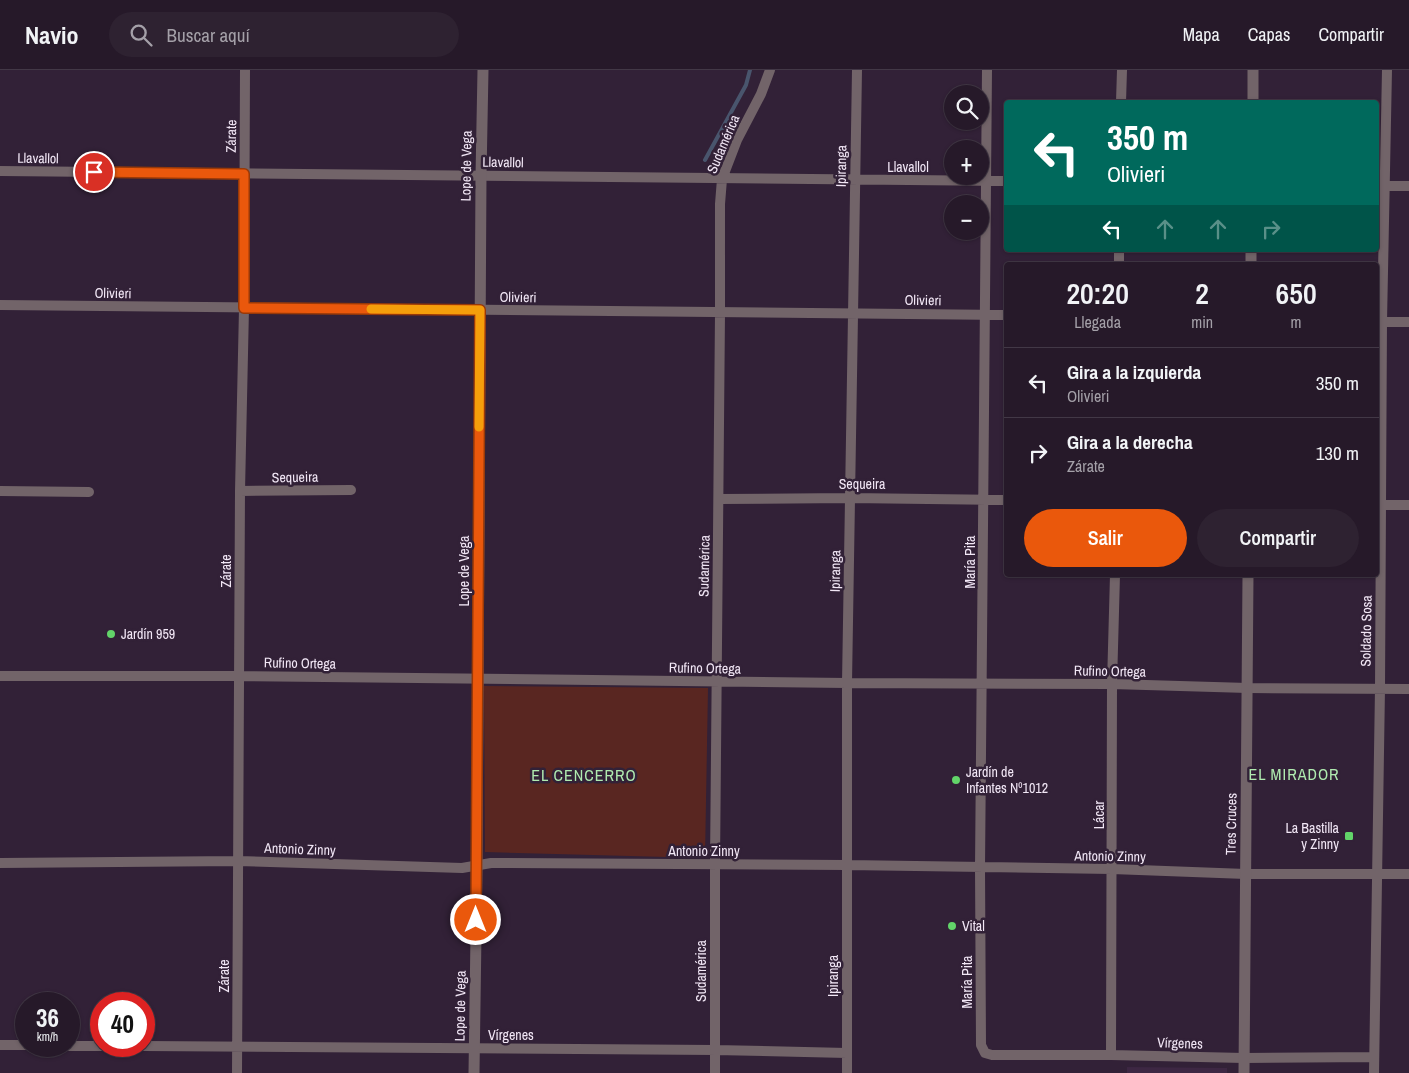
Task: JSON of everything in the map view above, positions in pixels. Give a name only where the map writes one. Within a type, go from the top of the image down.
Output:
[{"type":"street","name":"Zárate","points":[[237,1073],[240,491],[246,70]]},
{"type":"street","name":"Lope de Vega","points":[[474,1073],[483,70]]},
{"type":"street","name":"Sudamérica","points":[[715,1073],[720,204],[722,179],[737,140],[761,94],[770,70]]},
{"type":"street","name":"Ipiranga","points":[[847,1073],[847,683],[857,70]]},
{"type":"street","name":"María Pita","points":[[986,140],[987,70]]},
{"type":"street","points":[[1121,100],[1122,70]]},
{"type":"street","points":[[1253,70],[1253,100]]},
{"type":"street","name":"Soldado Sosa","points":[[1374,1073],[1380,688],[1379,322],[1381,186],[1387,70]]},
{"type":"street","name":"Llavallol","points":[[0,171],[944,181]]},
{"type":"street","name":"Llavallol","points":[[989,181],[1004,181]]},
{"type":"street","name":"María Pita","points":[[985,1053],[981,1045],[980,868],[986,185]]},
{"type":"street","points":[[1381,186],[1409,186]]},
{"type":"street","name":"Olivieri","points":[[0,305],[1004,315]]},
{"type":"street","points":[[1379,322],[1409,322]]},
{"type":"street","name":"Sequeira","points":[[240,491],[350,490]]},
{"type":"street","points":[[0,491],[89,492]]},
{"type":"street","name":"Sequeira","points":[[718,499],[1004,500]]},
{"type":"street","points":[[1379,505],[1409,505]]},
{"type":"street","name":"Lácar","points":[[1111,1055],[1112,684],[1115,577]]},
{"type":"street","name":"Tres Cruces","points":[[1244,1073],[1248,577]]},
{"type":"street","name":"Rufino Ortega","points":[[0,676],[240,676],[717,682],[1112,684],[1248,688],[1409,689]]},
{"type":"street","name":"Antonio Zinny","points":[[0,863],[238,861],[462,868],[491,863],[847,865],[1112,869],[1246,874],[1409,874]]},
{"type":"street","points":[[0,1045],[15,1045]]},
{"type":"street","name":"Vírgenes","points":[[155,1046],[715,1050],[847,1053]]},
{"type":"street","name":"Vírgenes","points":[[985,1053],[992,1055],[1244,1058],[1374,1057]]},
{"type":"shaded area","points":[[484,686],[708,688],[705,858],[485,852]]},
{"type":"shaded area","points":[[1127,1067],[1227,1068],[1227,1073],[1127,1073]]},
{"type":"waterway","points":[[705,160],[746,85],[750,70]]},
{"type":"slow traffic","points":[[371,309],[480,310],[479,427]]},
{"type":"place","name":"Jardín 959","points":[[111,634]]},
{"type":"place","name":"Jardín de Infantes Nº1012","points":[[956,780]]},
{"type":"place","name":"La Bastilla y Zinny","points":[[1349,836]]},
{"type":"place","name":"Vital","points":[[952,926]]},
{"type":"district","name":"EL MIRADOR","points":[[1294,774]]},
{"type":"district","name":"EL CENCERRO","points":[[584,775]]},
{"type":"route","points":[[94,172],[244,174],[244,308],[480,310],[476,920]]}]
